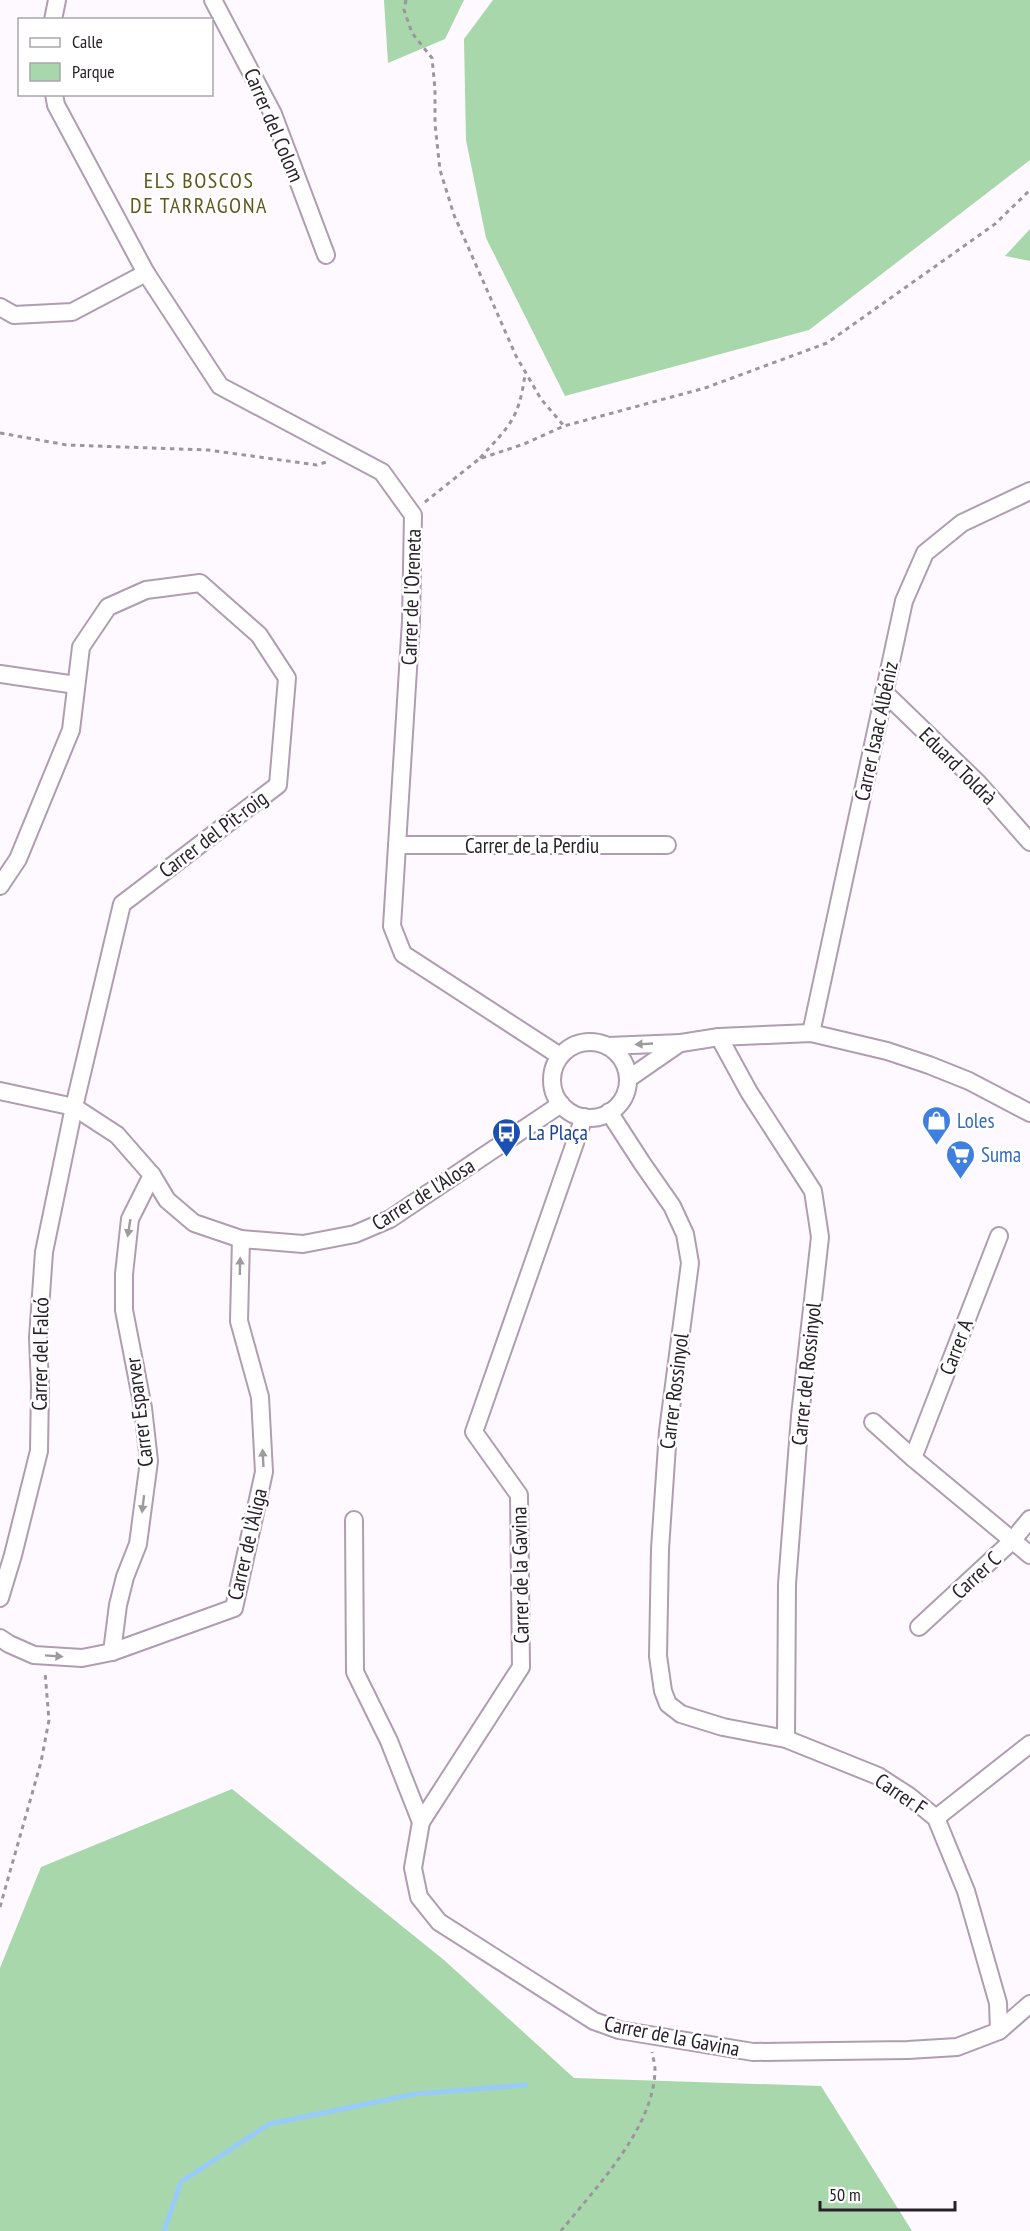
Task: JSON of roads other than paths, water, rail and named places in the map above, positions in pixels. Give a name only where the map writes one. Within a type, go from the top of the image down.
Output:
[{"type":"street","points":[[53,18],[57,0]]},
{"type":"street","name":"Carrer del Colom","points":[[213,0],[273,114],[326,255]]},
{"type":"street","name":"Carrer de l'Oreneta","points":[[54,96],[56,105],[146,273],[219,386],[382,472],[413,515],[411,621],[392,926],[403,954],[560,1056]]},
{"type":"street","points":[[0,307],[14,315],[72,312],[146,273]]},
{"type":"street","name":"Carrer Isaac Albéniz","points":[[811,1033],[904,601],[925,553],[962,523],[1030,491]]},
{"type":"street","name":"Carrer del Pit-roig","points":[[0,886],[18,859],[71,730],[81,646],[108,607],[146,590],[200,583],[259,636],[287,678],[278,785],[122,904],[74,1107]]},
{"type":"street","points":[[0,674],[76,686]]},
{"type":"street","name":"Eduard Toldrà","points":[[884,692],[979,784],[1030,842]]},
{"type":"street","name":"Carrer de la Perdiu","points":[[397,845],[667,845]]},
{"type":"street","points":[[608,1046],[619,1055],[626,1066],[628,1079],[623,1098],[609,1112],[597,1117],[584,1117],[571,1112],[561,1104],[555,1094],[552,1081],[554,1068],[560,1056],[570,1047],[582,1042],[596,1042],[608,1046],[681,1043],[719,1037],[811,1033],[887,1051],[929,1065],[969,1081],[1030,1113]]},
{"type":"street","name":"Carrer del Rossinyol","points":[[719,1037],[749,1092],[813,1191],[820,1237],[800,1416],[787,1584],[786,1738]]},
{"type":"street","points":[[628,1079],[681,1043]]},
{"type":"street","name":"Carrer de l'Alosa","points":[[0,1091],[74,1107],[117,1136],[152,1175],[167,1200],[194,1223],[241,1239],[303,1245],[355,1234],[390,1219],[561,1104]]},
{"type":"street","name":"Carrer del Falcó","points":[[0,1598],[39,1451],[38,1338],[44,1252],[74,1107]]},
{"type":"street","name":"Carrer Rossinyol","points":[[609,1112],[672,1206],[685,1234],[690,1263],[668,1431],[660,1549],[658,1656],[663,1691]]},
{"type":"street","name":"Carrer de la Gavina","points":[[584,1117],[474,1432],[519,1495],[521,1667],[421,1822],[413,1868],[419,1898],[439,1922],[594,2021],[619,2030],[753,2052],[957,2047],[999,2031],[1030,2004]]},
{"type":"street","name":"Carrer Esparver","points":[[112,1652],[123,1586],[138,1544],[149,1461],[143,1408],[124,1310],[124,1274],[130,1219],[152,1175]]},
{"type":"street","name":"Carrer A","points":[[913,1458],[999,1236]]},
{"type":"street","name":"Carrer de l'Àliga","points":[[0,1638],[34,1655],[82,1658],[112,1652],[234,1608],[264,1472],[260,1397],[239,1321],[241,1239]]},
{"type":"street","points":[[873,1422],[1030,1555]]},
{"type":"street","name":"Carrer C","points":[[919,1627],[1012,1541],[1030,1519]]},
{"type":"street","points":[[354,1520],[355,1672],[389,1741],[421,1822]]},
{"type":"street","name":"Carrer F","points":[[663,1691],[668,1704],[681,1714],[723,1727],[786,1738],[878,1776],[909,1796],[936,1818],[966,1891],[998,2003],[999,2031]]},
{"type":"street","points":[[936,1818],[1030,1744]]},
{"type":"waterway","points":[[164,2231],[181,2182],[269,2124],[415,2094],[526,2085]]},
{"type":"place","name":"Loles","points":[[936,1146]]},
{"type":"place","name":"La Plaça","points":[[507,1158]]},
{"type":"place","name":"Suma","points":[[960,1180]]},
{"type":"district","name":"ELS BOSCOS DE TARRAGONA","points":[[199,192]]}]
